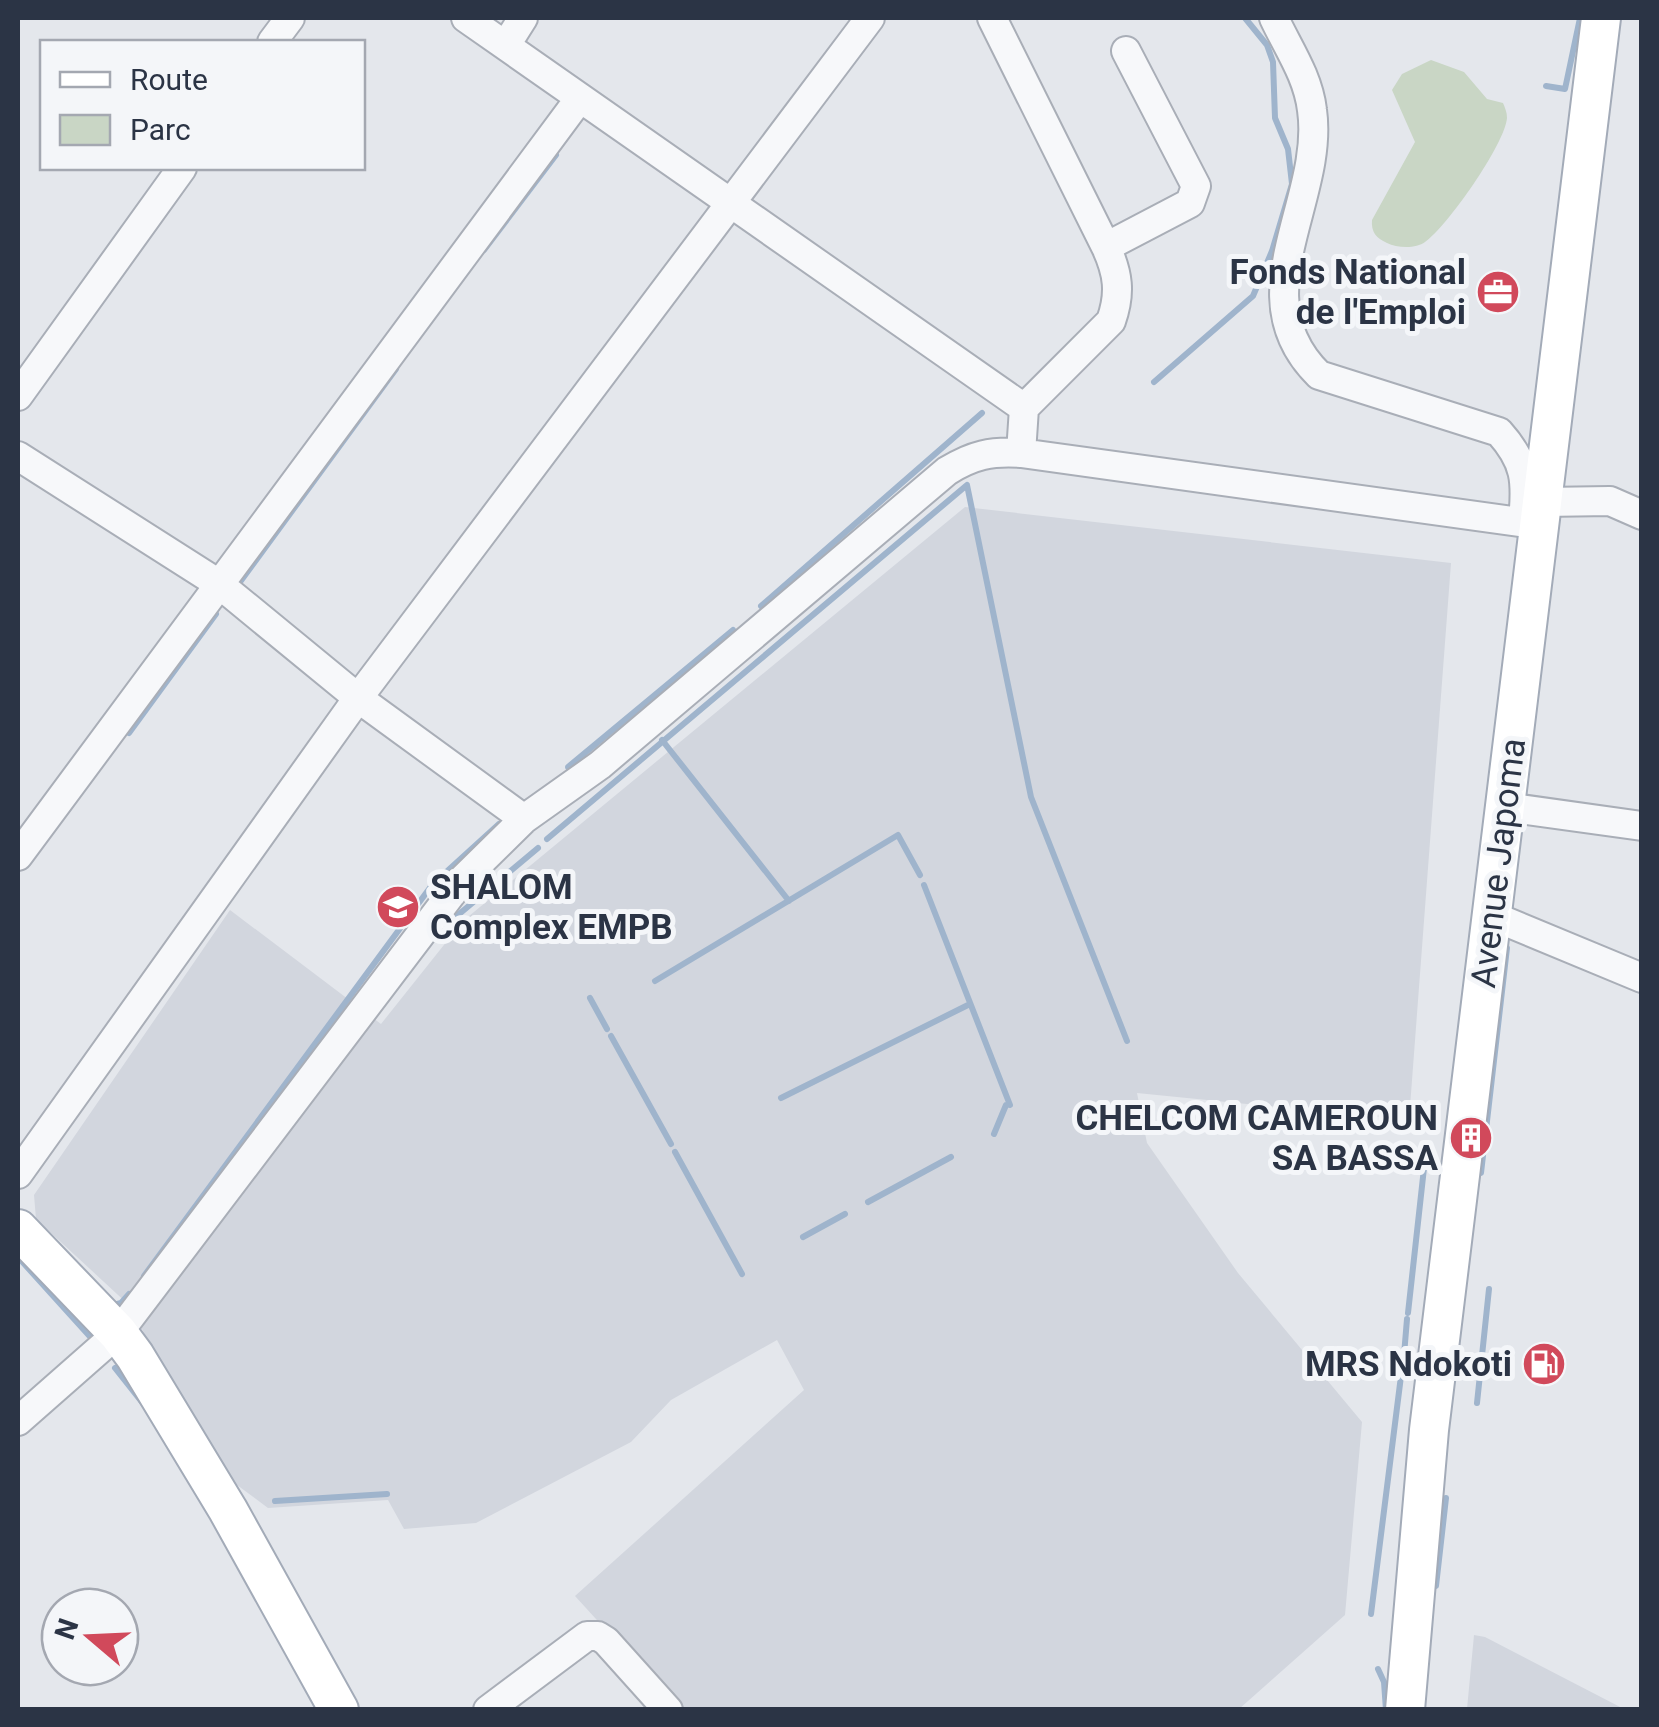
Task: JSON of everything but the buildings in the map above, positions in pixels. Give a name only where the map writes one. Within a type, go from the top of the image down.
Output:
[{"type":"main road","name":"Avenue Japoma","points":[[1404,1710],[1429,1430],[1506,807],[1536,516],[1602,18]]},
{"type":"main road","points":[[18,1229],[118,1333],[144,1369],[228,1510],[338,1710]]},
{"type":"street","points":[[274,40],[290,18]]},
{"type":"street","points":[[466,18],[1024,408]]},
{"type":"street","points":[[506,45],[523,18]]},
{"type":"street","points":[[18,1174],[358,698],[870,18]]},
{"type":"street","points":[[992,18],[1106,247],[1118,282],[1118,302],[1112,321],[1024,408],[1021,453]]},
{"type":"street","points":[[1274,18],[1302,71],[1312,109],[1313,149],[1281,288],[1288,320],[1305,361],[1319,375],[1498,432],[1518,453],[1536,516]]},
{"type":"street","points":[[1106,247],[1190,203],[1196,186],[1126,51]]},
{"type":"street","points":[[18,856],[580,98]]},
{"type":"street","points":[[18,396],[181,170]]},
{"type":"street","points":[[18,1420],[118,1333],[444,902],[524,819],[600,765],[947,470],[967,458],[990,451],[1021,453],[1536,516],[1610,501],[1642,515]]},
{"type":"street","points":[[18,456],[220,584],[358,698],[524,819]]},
{"type":"street","points":[[1506,807],[1642,826]]},
{"type":"street","points":[[1490,915],[1642,978]]},
{"type":"street","points":[[490,1709],[587,1636],[598,1636],[668,1710]]},
{"type":"shaded area","points":[[965,507],[1451,563],[1409,1120],[1137,1093],[1147,1143],[1238,1273],[1362,1422],[1345,1615],[1239,1709],[678,1709],[575,1596],[804,1390],[777,1340],[671,1400],[631,1442],[476,1523],[404,1529],[388,1500],[268,1508],[210,1465],[131,1307],[36,1219],[34,1195],[230,910],[381,1024],[463,921]]},
{"type":"shaded area","points":[[1474,1635],[1485,1637],[1624,1709],[1467,1709]]},
{"type":"green space","points":[[1431,60],[1464,72],[1487,99],[1503,103],[1507,118],[1486,165],[1447,220],[1421,244],[1396,246],[1377,237],[1372,224],[1415,142],[1392,90],[1402,74]]},
{"type":"waterway","points":[[1154,382],[1253,296],[1272,251],[1292,184],[1288,149],[1275,118],[1273,62],[1267,45],[1245,18]]},
{"type":"waterway","points":[[1546,86],[1565,89],[1580,18]]},
{"type":"waterway","points":[[484,250],[556,155]]},
{"type":"waterway","points":[[240,582],[396,369]]},
{"type":"waterway","points":[[761,606],[982,413]]},
{"type":"waterway","points":[[547,839],[967,485],[1031,797],[1127,1041]]},
{"type":"waterway","points":[[129,733],[216,614]]},
{"type":"waterway","points":[[579,766],[568,767],[733,630]]},
{"type":"waterway","points":[[662,740],[789,901]]},
{"type":"waterway","points":[[144,1276],[432,885],[499,824]]},
{"type":"waterway","points":[[655,981],[898,835],[920,875]]},
{"type":"waterway","points":[[452,920],[538,848]]},
{"type":"waterway","points":[[924,885],[1010,1105]]},
{"type":"waterway","points":[[1481,1173],[1507,948]]},
{"type":"waterway","points":[[590,998],[607,1029]]},
{"type":"waterway","points":[[781,1098],[970,1004]]},
{"type":"waterway","points":[[611,1036],[671,1144]]},
{"type":"waterway","points":[[994,1134],[1006,1105]]},
{"type":"waterway","points":[[1408,1313],[1426,1150]]},
{"type":"waterway","points":[[675,1152],[742,1274]]},
{"type":"waterway","points":[[868,1202],[951,1157]]},
{"type":"waterway","points":[[803,1237],[845,1214]]},
{"type":"waterway","points":[[18,1257],[94,1341]]},
{"type":"waterway","points":[[1477,1403],[1489,1289]]},
{"type":"waterway","points":[[110,1306],[121,1303],[129,1294]]},
{"type":"waterway","points":[[1403,1367],[1407,1319]]},
{"type":"waterway","points":[[115,1368],[145,1406]]},
{"type":"waterway","points":[[1371,1614],[1401,1376]]},
{"type":"waterway","points":[[275,1501],[387,1494]]},
{"type":"waterway","points":[[1436,1586],[1446,1498]]},
{"type":"waterway","points":[[1378,1669],[1384,1682],[1386,1710]]},
{"type":"place","name":"Fonds National de l'Emploi","points":[[1498,292]]},
{"type":"place","name":"SHALOM Complex EMPB","points":[[398,907]]},
{"type":"place","name":"CHELCOM CAMEROUN SA BASSA","points":[[1471,1138]]},
{"type":"place","name":"MRS Ndokoti","points":[[1544,1364]]}]
